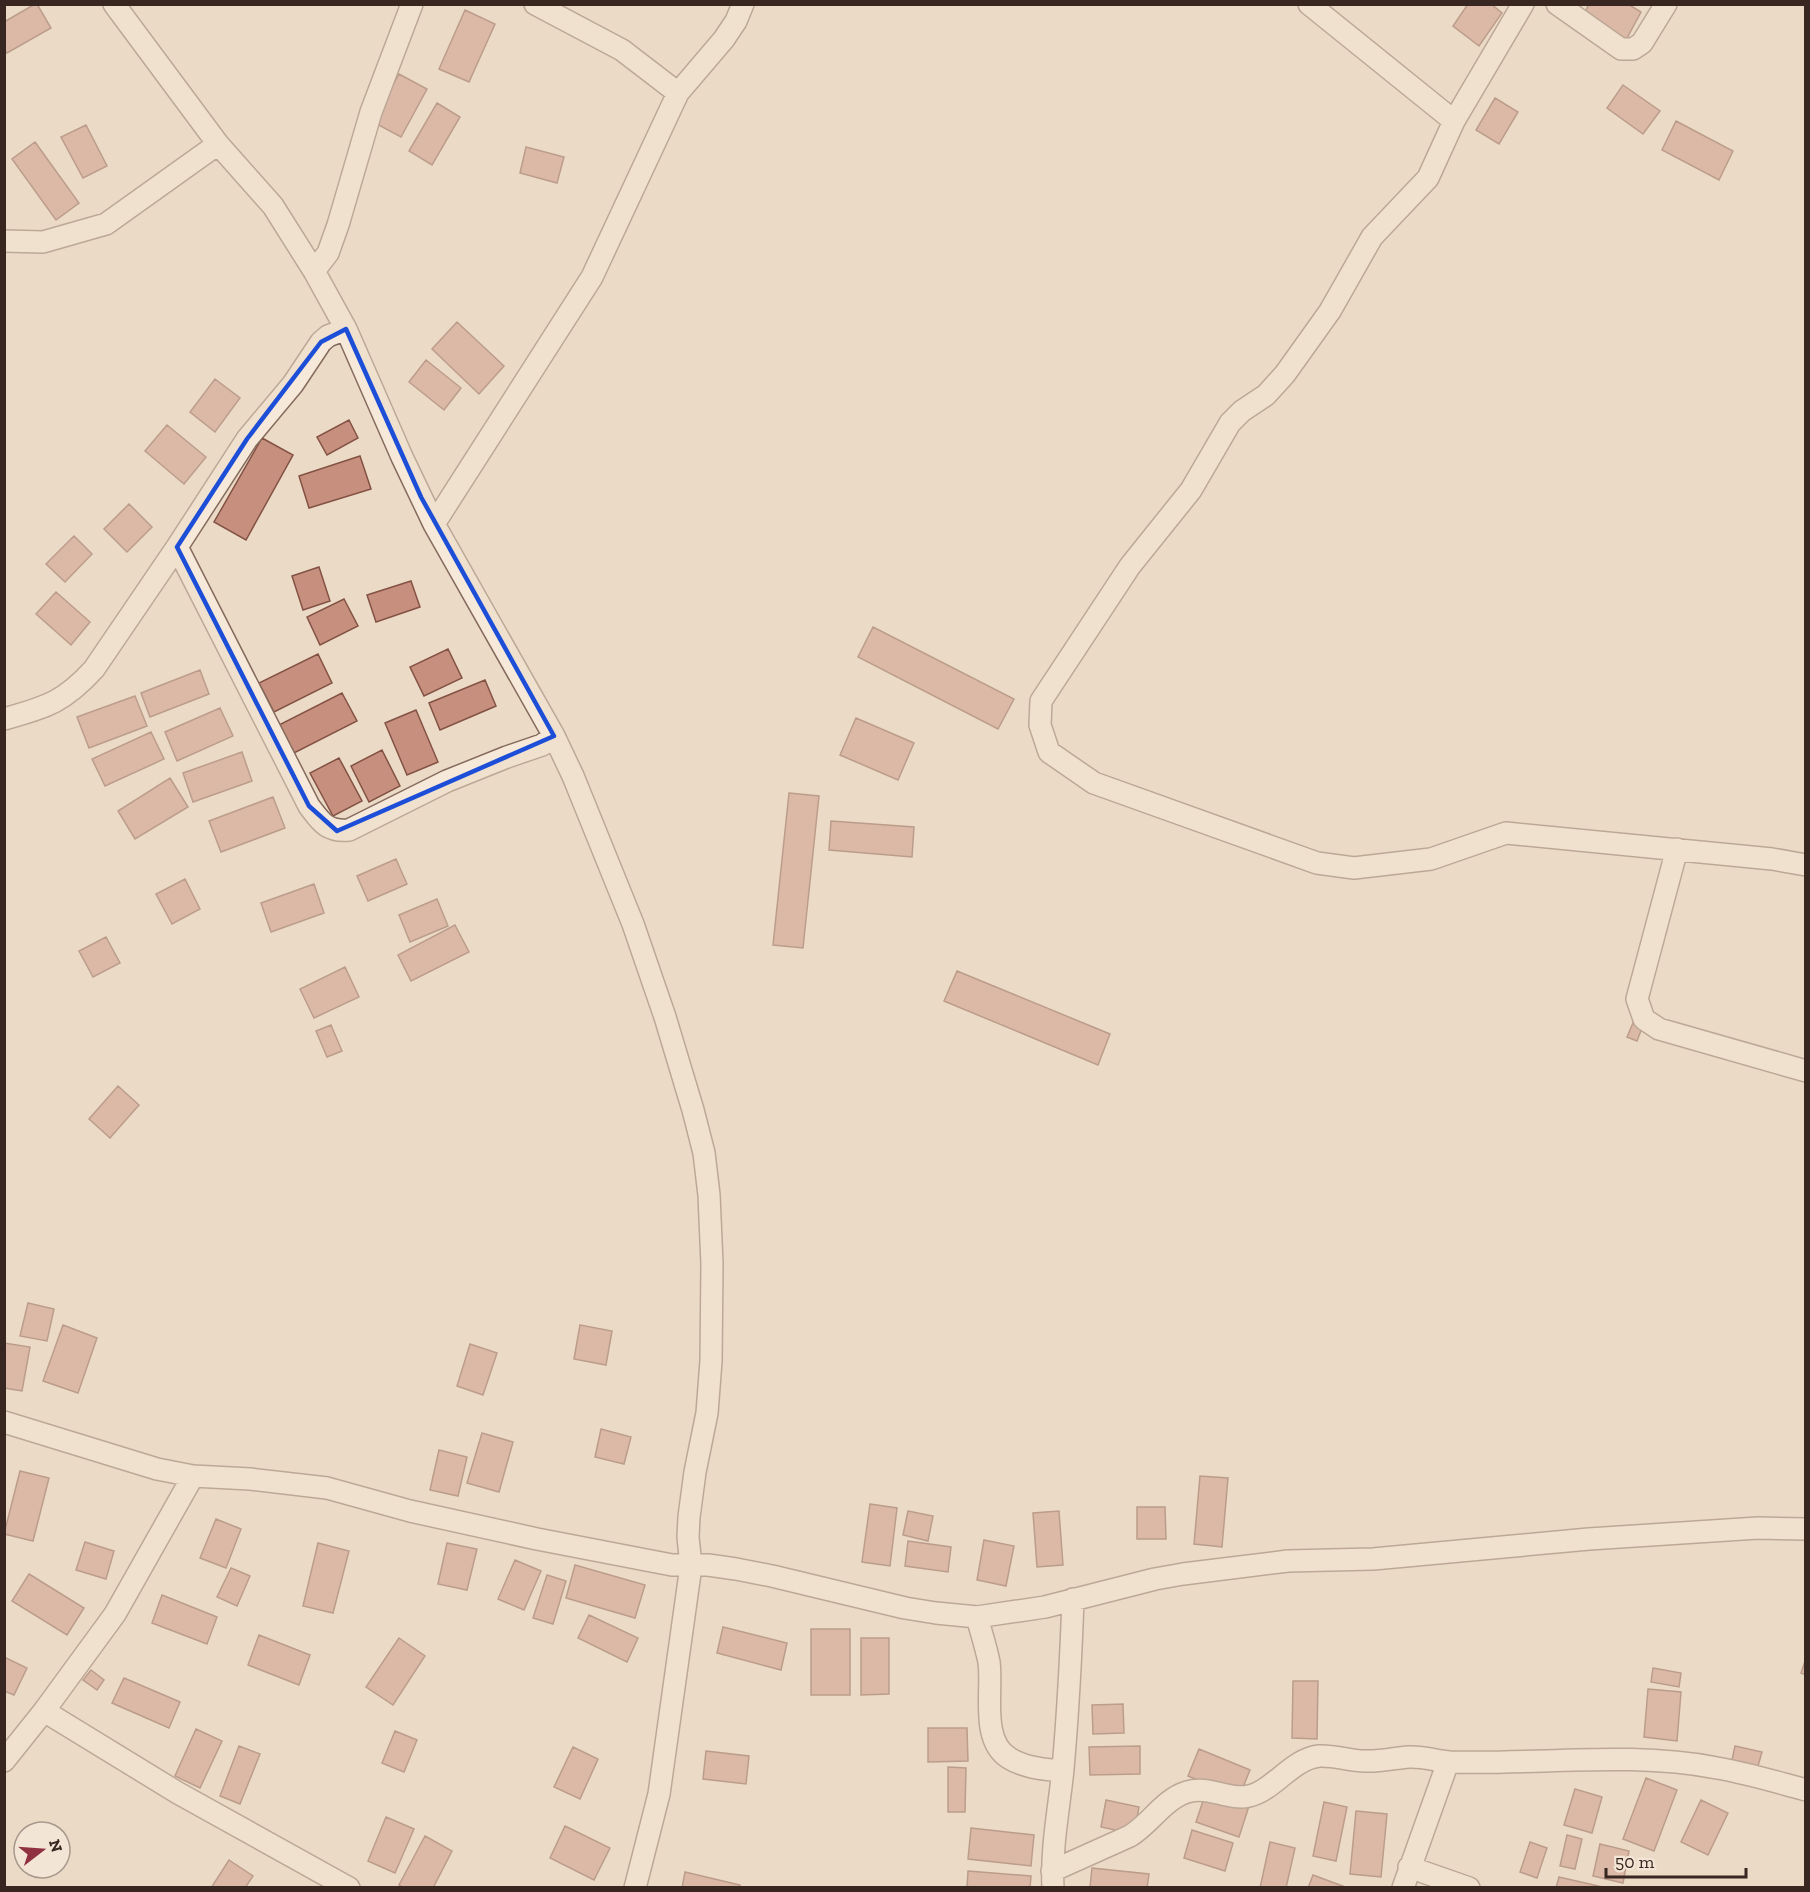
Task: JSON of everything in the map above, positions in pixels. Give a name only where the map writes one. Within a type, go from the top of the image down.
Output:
[{"type":"street","points":[[114,4],[218,144],[273,206],[314,271],[346,329],[434,524],[554,736],[573,776],[633,924],[684,1079],[704,1153],[709,1195],[712,1264],[711,1361],[707,1413],[689,1517],[688,1537],[691,1566],[659,1794],[634,1887]]},
{"type":"street","points":[[314,271],[328,252],[338,225],[371,112],[412,4]]},
{"type":"street","points":[[535,4],[622,50],[678,93]]},
{"type":"street","points":[[434,524],[592,277],[678,93],[724,39],[736,21],[743,4]]},
{"type":"street","points":[[1309,4],[1454,121]]},
{"type":"street","points":[[1524,4],[1454,121],[1428,178],[1372,237],[1330,311],[1285,374],[1266,395],[1242,411],[1230,423],[1191,490],[1130,566],[1041,701],[1040,725],[1049,752],[1094,783],[1317,863],[1354,868],[1431,859],[1506,832],[1772,859],[1806,865]]},
{"type":"street","points":[[1557,4],[1621,49],[1633,49],[1642,43],[1666,4]]},
{"type":"street","points":[[4,241],[42,242],[106,224],[218,144]]},
{"type":"street","points":[[4,719],[49,706],[79,686],[94,669],[247,439],[293,384],[321,342],[328,336],[346,329]]},
{"type":"street","points":[[177,547],[309,806],[326,826],[337,831],[349,830],[447,781],[542,745],[554,736]]},
{"type":"street","points":[[1677,849],[1637,999],[1644,1019],[1659,1029],[1806,1071]]},
{"type":"street","points":[[4,1422],[146,1466],[193,1476],[250,1479],[327,1488],[537,1539],[672,1565],[708,1565],[736,1569],[905,1608],[977,1617],[1045,1607],[1183,1574],[1288,1561],[1373,1559],[1589,1539],[1758,1528],[1806,1529]]},
{"type":"street","points":[[4,1761],[44,1711],[114,1614],[193,1476]]},
{"type":"street","points":[[1053,1879],[1055,1825],[1069,1684],[1073,1599]]},
{"type":"street","points":[[977,1617],[989,1663],[990,1725],[995,1744],[1007,1757],[1027,1767],[1062,1771]]},
{"type":"street","points":[[44,1711],[178,1793],[349,1887]]},
{"type":"street","points":[[1053,1879],[1140,1830],[1172,1799],[1186,1792],[1203,1789],[1248,1797],[1302,1761],[1319,1756],[1363,1761],[1410,1757],[1448,1762],[1605,1760],[1661,1762],[1717,1767],[1806,1790]]},
{"type":"street","points":[[1448,1762],[1406,1877],[1469,1887]]},
{"type":"highlighted area","points":[[346,329],[421,497],[554,736],[337,831],[309,806],[177,547],[247,439],[321,342]]},
{"type":"building","points":[[35,4],[51,28],[7,53],[4,49],[4,22]]},
{"type":"building","points":[[1468,4],[1491,4],[1502,13],[1479,46],[1453,26]]},
{"type":"building","points":[[1589,4],[1628,4],[1641,12],[1626,40],[1583,16]]},
{"type":"building","points":[[465,10],[495,24],[469,82],[439,69]]},
{"type":"building","points":[[399,74],[427,89],[401,137],[373,122]]},
{"type":"building","points":[[1623,85],[1660,111],[1643,134],[1607,108]]},
{"type":"building","points":[[1495,98],[1518,112],[1499,144],[1476,130]]},
{"type":"building","points":[[437,103],[460,117],[432,165],[409,151]]},
{"type":"building","points":[[1676,121],[1733,151],[1719,180],[1662,150]]},
{"type":"building","points":[[86,125],[107,166],[83,178],[61,137]]},
{"type":"building","points":[[35,142],[79,203],[56,220],[12,159]]},
{"type":"building","points":[[526,147],[564,157],[557,183],[520,173]]},
{"type":"building","points":[[457,322],[504,366],[479,394],[432,349]]},
{"type":"building","points":[[426,360],[461,388],[444,410],[409,382]]},
{"type":"building","points":[[215,379],[240,398],[215,432],[190,412]]},
{"type":"building","points":[[349,420],[358,438],[327,455],[317,437]]},
{"type":"building","points":[[167,425],[206,457],[184,484],[145,451]]},
{"type":"building","points":[[262,438],[293,455],[246,540],[214,522]]},
{"type":"building","points":[[360,456],[371,489],[309,508],[299,476]]},
{"type":"building","points":[[129,504],[152,527],[127,552],[104,529]]},
{"type":"building","points":[[74,536],[92,554],[65,582],[46,564]]},
{"type":"building","points":[[319,567],[330,601],[303,610],[292,576]]},
{"type":"building","points":[[411,581],[420,607],[376,622],[367,595]]},
{"type":"building","points":[[56,592],[90,622],[71,645],[36,614]]},
{"type":"building","points":[[344,599],[358,626],[320,645],[307,617]]},
{"type":"building","points":[[873,627],[1014,699],[998,729],[858,657]]},
{"type":"building","points":[[448,649],[462,678],[424,696],[410,667]]},
{"type":"building","points":[[318,654],[332,683],[274,712],[259,683]]},
{"type":"building","points":[[200,670],[209,694],[150,717],[141,693]]},
{"type":"building","points":[[485,680],[496,706],[440,730],[429,703]]},
{"type":"building","points":[[342,693],[357,721],[292,754],[277,726]]},
{"type":"building","points":[[135,696],[147,726],[89,748],[77,717]]},
{"type":"building","points":[[220,708],[233,736],[177,761],[165,732]]},
{"type":"building","points":[[416,710],[438,762],[407,775],[385,723]]},
{"type":"building","points":[[856,718],[914,743],[898,780],[840,755]]},
{"type":"building","points":[[151,732],[164,759],[105,786],[92,759]]},
{"type":"building","points":[[382,750],[400,786],[369,802],[351,766]]},
{"type":"building","points":[[242,752],[252,781],[193,802],[183,773]]},
{"type":"building","points":[[339,758],[362,801],[333,816],[310,773]]},
{"type":"building","points":[[170,778],[188,807],[135,839],[118,811]]},
{"type":"building","points":[[789,793],[819,796],[803,948],[773,945]]},
{"type":"building","points":[[273,797],[285,828],[221,852],[209,821]]},
{"type":"building","points":[[831,821],[914,827],[912,857],[829,850]]},
{"type":"building","points":[[396,859],[407,884],[368,901],[357,876]]},
{"type":"building","points":[[185,879],[200,909],[172,924],[156,894]]},
{"type":"building","points":[[314,884],[324,913],[271,932],[261,903]]},
{"type":"building","points":[[437,899],[448,926],[410,942],[399,915]]},
{"type":"building","points":[[455,925],[469,952],[411,981],[398,955]]},
{"type":"building","points":[[106,937],[120,963],[93,977],[79,951]]},
{"type":"building","points":[[345,967],[359,997],[314,1018],[300,989]]},
{"type":"building","points":[[957,971],[1110,1034],[1098,1065],[944,1001]]},
{"type":"building","points":[[1636,1016],[1645,1020],[1637,1041],[1627,1037]]},
{"type":"building","points":[[331,1025],[342,1051],[327,1057],[316,1031]]},
{"type":"building","points":[[118,1086],[139,1105],[110,1138],[89,1119]]},
{"type":"building","points":[[28,1303],[54,1309],[47,1341],[20,1336]]},
{"type":"building","points":[[63,1325],[97,1338],[78,1393],[43,1381]]},
{"type":"building","points":[[580,1325],[612,1331],[606,1365],[574,1359]]},
{"type":"building","points":[[4,1343],[30,1347],[22,1391],[4,1388]]},
{"type":"building","points":[[470,1344],[497,1353],[483,1395],[457,1386]]},
{"type":"building","points":[[601,1429],[631,1437],[624,1464],[595,1457]]},
{"type":"building","points":[[482,1433],[513,1442],[499,1492],[467,1483]]},
{"type":"building","points":[[439,1450],[467,1457],[458,1496],[430,1490]]},
{"type":"building","points":[[20,1471],[49,1478],[33,1541],[4,1534]]},
{"type":"building","points":[[1200,1476],[1228,1478],[1222,1547],[1194,1544]]},
{"type":"building","points":[[870,1504],[897,1508],[890,1566],[862,1562]]},
{"type":"building","points":[[1137,1507],[1165,1507],[1166,1539],[1137,1539]]},
{"type":"building","points":[[908,1511],[933,1516],[928,1541],[903,1535]]},
{"type":"building","points":[[1059,1511],[1063,1565],[1037,1567],[1033,1513]]},
{"type":"building","points":[[216,1519],[241,1529],[226,1568],[200,1558]]},
{"type":"building","points":[[984,1540],[1014,1546],[1006,1586],[977,1580]]},
{"type":"building","points":[[908,1541],[951,1547],[948,1572],[905,1566]]},
{"type":"building","points":[[85,1542],[114,1551],[106,1579],[76,1570]]},
{"type":"building","points":[[318,1543],[349,1551],[333,1613],[303,1606]]},
{"type":"building","points":[[447,1543],[477,1549],[467,1590],[438,1584]]},
{"type":"building","points":[[515,1560],[541,1571],[524,1610],[498,1599]]},
{"type":"building","points":[[575,1565],[645,1585],[635,1618],[566,1598]]},
{"type":"building","points":[[231,1568],[250,1576],[237,1606],[217,1597]]},
{"type":"building","points":[[29,1574],[84,1608],[67,1635],[12,1601]]},
{"type":"building","points":[[547,1575],[566,1581],[553,1624],[533,1618]]},
{"type":"building","points":[[162,1595],[217,1617],[207,1644],[152,1623]]},
{"type":"building","points":[[589,1615],[638,1638],[627,1662],[578,1638]]},
{"type":"building","points":[[723,1627],[787,1643],[781,1670],[717,1653]]},
{"type":"building","points":[[811,1629],[850,1629],[850,1695],[811,1695]]},
{"type":"building","points":[[259,1635],[310,1655],[299,1685],[248,1665]]},
{"type":"building","points":[[399,1638],[425,1656],[393,1705],[366,1687]]},
{"type":"building","points":[[861,1638],[889,1638],[889,1694],[861,1695]]},
{"type":"building","points":[[4,1657],[27,1668],[14,1695],[4,1691]]},
{"type":"building","points":[[1806,1658],[1806,1675],[1801,1673]]},
{"type":"building","points":[[1653,1668],[1681,1673],[1679,1687],[1651,1682]]},
{"type":"building","points":[[91,1670],[104,1680],[97,1690],[83,1680]]},
{"type":"building","points":[[124,1678],[180,1702],[169,1728],[112,1703]]},
{"type":"building","points":[[1293,1681],[1318,1681],[1317,1739],[1292,1738]]},
{"type":"building","points":[[1648,1689],[1681,1692],[1677,1741],[1644,1737]]},
{"type":"building","points":[[1123,1704],[1124,1733],[1093,1734],[1092,1705]]},
{"type":"building","points":[[928,1728],[967,1728],[968,1761],[928,1762]]},
{"type":"building","points":[[196,1729],[222,1741],[200,1788],[175,1776]]},
{"type":"building","points":[[395,1731],[417,1740],[404,1772],[382,1763]]},
{"type":"building","points":[[239,1746],[260,1754],[240,1804],[220,1796]]},
{"type":"building","points":[[1140,1746],[1140,1774],[1090,1775],[1089,1747]]},
{"type":"building","points":[[1735,1746],[1762,1752],[1758,1766],[1732,1760]]},
{"type":"building","points":[[573,1747],[598,1759],[580,1799],[554,1787]]},
{"type":"building","points":[[1199,1749],[1250,1770],[1239,1797],[1188,1776]]},
{"type":"building","points":[[706,1751],[749,1756],[746,1784],[703,1779]]},
{"type":"building","points":[[948,1767],[966,1768],[965,1812],[948,1812]]},
{"type":"building","points":[[1646,1778],[1677,1790],[1654,1851],[1623,1839]]},
{"type":"building","points":[[1575,1789],[1602,1797],[1592,1833],[1564,1825]]},
{"type":"building","points":[[1206,1792],[1249,1806],[1239,1837],[1196,1822]]},
{"type":"building","points":[[1106,1800],[1139,1807],[1134,1834],[1101,1827]]},
{"type":"building","points":[[1701,1800],[1728,1813],[1708,1855],[1681,1842]]},
{"type":"building","points":[[1324,1802],[1347,1807],[1336,1861],[1313,1856]]},
{"type":"building","points":[[1356,1811],[1387,1814],[1381,1877],[1350,1874]]},
{"type":"building","points":[[386,1817],[414,1829],[395,1873],[368,1861]]},
{"type":"building","points":[[565,1826],[610,1848],[594,1880],[550,1858]]},
{"type":"building","points":[[971,1828],[1034,1835],[1031,1866],[968,1859]]},
{"type":"building","points":[[1192,1830],[1233,1843],[1225,1871],[1184,1858]]},
{"type":"building","points":[[1567,1835],[1582,1839],[1575,1869],[1560,1866]]},
{"type":"building","points":[[425,1836],[452,1851],[433,1888],[404,1888],[399,1885]]},
{"type":"building","points":[[1270,1842],[1295,1848],[1286,1888],[1260,1888]]},
{"type":"building","points":[[1530,1842],[1547,1848],[1537,1878],[1520,1872]]},
{"type":"building","points":[[1600,1844],[1629,1851],[1623,1883],[1593,1876]]},
{"type":"building","points":[[229,1860],[253,1876],[245,1888],[211,1888]]},
{"type":"building","points":[[1092,1868],[1149,1874],[1147,1888],[1090,1887]]},
{"type":"building","points":[[968,1871],[1031,1876],[1030,1888],[967,1888]]},
{"type":"building","points":[[685,1872],[740,1885],[739,1888],[682,1888]]},
{"type":"building","points":[[1313,1875],[1348,1888],[1308,1888]]},
{"type":"building","points":[[1559,1877],[1607,1888],[1556,1888]]}]
